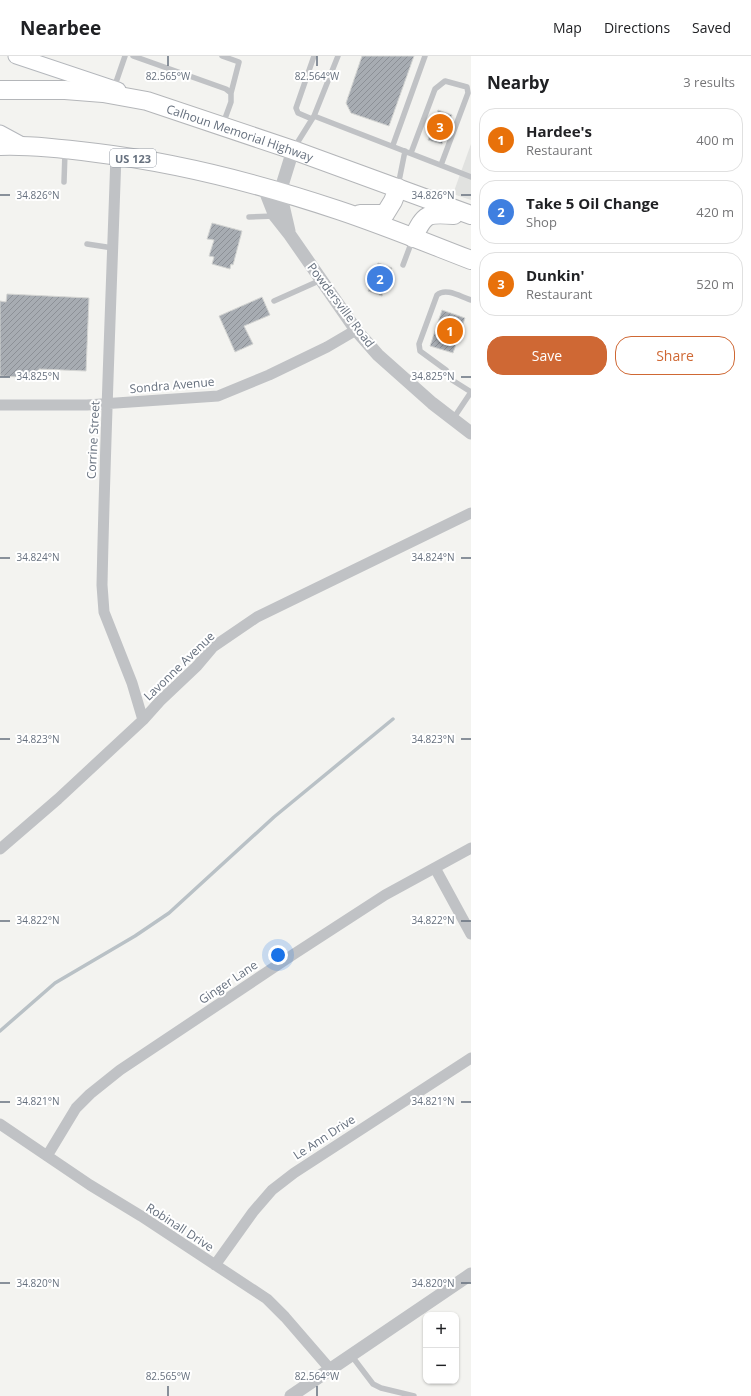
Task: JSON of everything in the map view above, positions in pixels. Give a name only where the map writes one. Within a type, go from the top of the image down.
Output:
[{"type":"highway","name":"Calhoun Memorial Highway","points":[[0,90],[65,90],[103,93],[147,101],[293,150],[471,215]]},
{"type":"highway","name":"US 123","points":[[0,146],[66,149],[187,168],[272,190],[350,215],[471,260]]},
{"type":"highway","points":[[350,215],[385,214],[393,201],[398,188]]},
{"type":"highway","points":[[413,238],[421,222],[426,216],[432,214],[471,215]]},
{"type":"main road","points":[[16,56],[147,101]]},
{"type":"main road","points":[[0,133],[24,146]]},
{"type":"street","points":[[272,190],[293,150]]},
{"type":"street","name":"Corrine Street","points":[[116,156],[109,316],[108,404],[102,577],[104,612],[132,683],[143,720]]},
{"type":"street","name":"Powdersville Road","points":[[272,190],[275,216],[290,234],[356,330],[378,355],[432,403],[471,433]]},
{"type":"street","name":"Powdersville Road","points":[[272,190],[290,234]]},
{"type":"street","name":"Sondra Avenue","points":[[0,405],[108,404],[218,396],[269,375],[326,347],[356,330]]},
{"type":"street","name":"Lavonne Avenue","points":[[0,849],[58,799],[143,720],[160,701],[197,666],[213,647],[257,617],[471,513]]},
{"type":"street","name":"Ginger Lane","points":[[47,1156],[76,1108],[90,1094],[117,1072],[300,949],[385,895],[471,848]]},
{"type":"street","points":[[435,868],[471,934]]},
{"type":"street","name":"Le Ann Drive","points":[[215,1265],[253,1212],[272,1190],[300,1168],[471,1058]]},
{"type":"street","name":"Robinall Drive","points":[[0,1124],[267,1299],[285,1317],[330,1369]]},
{"type":"street","points":[[293,1396],[330,1369],[471,1274]]},
{"type":"lane","points":[[114,89],[125,56]]},
{"type":"lane","points":[[133,56],[226,89],[231,93]]},
{"type":"lane","points":[[222,56],[239,62],[231,93],[231,102],[222,126]]},
{"type":"lane","points":[[314,56],[296,108],[298,113],[393,146],[471,177]]},
{"type":"lane","points":[[293,150],[313,117],[338,56]]},
{"type":"lane","points":[[393,146],[425,56]]},
{"type":"lane","points":[[398,188],[408,152],[435,89],[445,82],[462,84],[467,87],[468,93],[441,165]]},
{"type":"lane","points":[[64,182],[66,149]]},
{"type":"lane","points":[[249,217],[275,216]]},
{"type":"lane","points":[[403,265],[413,238]]},
{"type":"lane","points":[[87,244],[113,248]]},
{"type":"lane","points":[[274,301],[321,280]]},
{"type":"lane","points":[[453,419],[471,392],[452,380],[446,370],[420,351],[419,344],[437,295],[441,292],[447,292],[471,300]]},
{"type":"lane","points":[[351,1355],[373,1384],[381,1388],[414,1396]]},
{"type":"shaded area","points":[[471,144],[471,200],[453,194]]},
{"type":"building","points":[[362,56],[414,56],[389,126],[351,113],[346,103]]},
{"type":"building","points":[[438,110],[452,115],[442,144],[428,140]]},
{"type":"building","points":[[212,223],[242,231],[233,265],[231,264],[230,269],[212,264],[214,257],[209,256],[214,240],[207,239]]},
{"type":"building","points":[[378,263],[392,268],[382,296],[368,291]]},
{"type":"building","points":[[7,294],[89,298],[86,371],[39,369],[39,372],[37,372],[37,378],[0,376],[0,301],[6,302]]},
{"type":"building","points":[[262,297],[270,315],[244,326],[253,344],[235,352],[219,316]]},
{"type":"building","points":[[442,310],[465,318],[453,353],[430,346]]},
{"type":"waterway","points":[[0,1031],[55,983],[135,936],[169,913],[274,817],[393,719]]},
{"type":"place","name":"Dunkin'","points":[[440,127]]},
{"type":"place","name":"Take 5 Oil Change","points":[[380,279]]},
{"type":"place","name":"Hardee's","points":[[450,331]]}]
